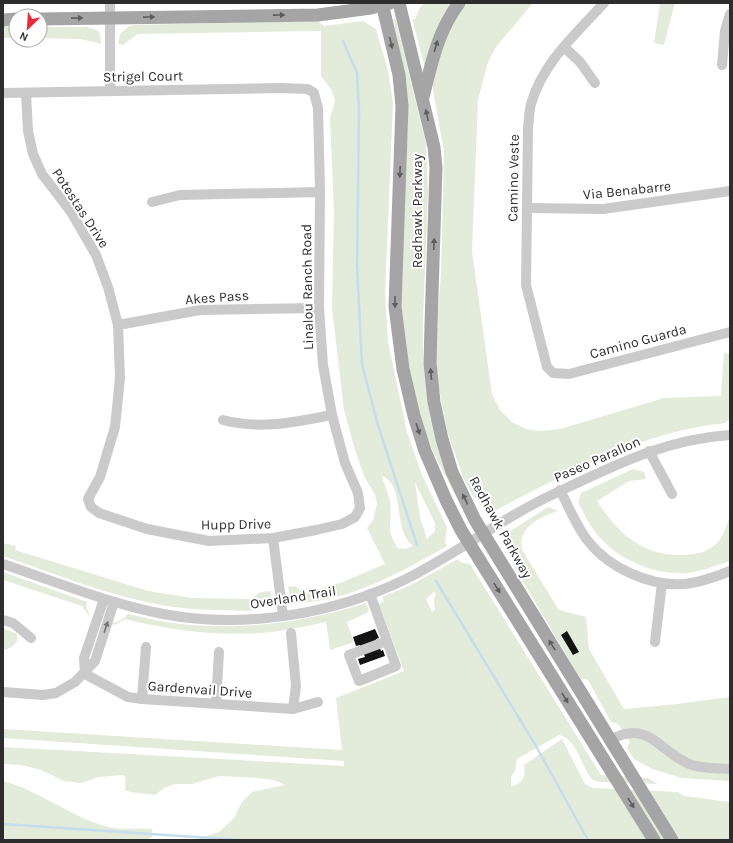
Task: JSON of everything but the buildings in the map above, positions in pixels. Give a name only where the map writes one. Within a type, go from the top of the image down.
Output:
[{"type":"main road","name":"Redhawk Parkway","points":[[399,3],[434,147],[436,168],[430,363],[434,402],[442,439],[452,472],[483,533],[672,840]]},
{"type":"main road","points":[[423,97],[439,37],[448,17],[459,3]]},
{"type":"main road","points":[[48,19],[318,15],[385,4]]},
{"type":"main road","name":"Redhawk Parkway","points":[[385,4],[399,75],[402,106],[395,308],[403,369],[414,416],[425,451],[446,500],[469,542],[654,840]]},
{"type":"street","points":[[110,3],[110,91]]},
{"type":"street","name":"Camino Veste","points":[[553,373],[547,367],[544,359],[526,285],[528,128],[530,105],[538,84],[549,64],[604,3]]},
{"type":"street","points":[[722,65],[725,30],[730,14]]},
{"type":"street","points":[[564,47],[580,62],[595,82]]},
{"type":"street","name":"Strigel Court","points":[[3,93],[282,88]]},
{"type":"street","name":"Linalou Ranch Road","points":[[282,88],[308,89],[314,93],[316,100],[320,192],[319,308],[323,365],[332,415],[345,463],[358,493],[360,508]]},
{"type":"street","name":"Potestas Drive","points":[[26,93],[28,131],[33,154],[42,174],[71,212],[96,255],[108,287],[118,325],[120,378],[115,427],[100,477],[88,499],[91,507],[106,516]]},
{"type":"street","name":"Via Benabarre","points":[[527,208],[603,209],[730,191]]},
{"type":"street","points":[[152,202],[180,195],[320,192]]},
{"type":"street","name":"Akes Pass","points":[[118,325],[200,310],[319,308]]},
{"type":"street","name":"Camino Guarda","points":[[553,373],[569,374],[730,332]]},
{"type":"street","points":[[223,420],[238,424],[257,426],[277,425],[332,415]]},
{"type":"street","name":"Paseo Parallon","points":[[483,533],[528,505],[649,451],[680,441],[730,434]]},
{"type":"street","points":[[649,451],[672,494]]},
{"type":"street","points":[[560,490],[580,529],[588,541],[602,555],[622,569],[640,577],[662,583],[683,584],[704,580],[730,571]]},
{"type":"street","name":"Hupp Drive","points":[[106,516],[147,529],[209,541],[273,538],[342,524],[355,517],[360,508]]},
{"type":"street","name":"Overland Trail","points":[[3,564],[109,600],[163,614],[189,618],[232,619],[283,616],[324,608],[370,594],[408,578],[483,533]]},
{"type":"street","points":[[273,538],[283,616]]},
{"type":"street","points":[[655,642],[662,583]]},
{"type":"street","points":[[370,594],[387,641],[396,666],[359,681],[350,655],[387,641]]},
{"type":"street","points":[[85,674],[84,658],[91,638],[109,600]]},
{"type":"street","points":[[3,692],[43,695],[56,693],[75,682],[85,674],[95,661],[102,642],[109,600]]},
{"type":"street","points":[[3,620],[13,623],[31,638]]},
{"type":"street","points":[[291,633],[296,686],[293,709]]},
{"type":"street","points":[[91,638],[102,642]]},
{"type":"street","points":[[142,699],[146,647]]},
{"type":"street","points":[[216,704],[219,652]]},
{"type":"street","name":"Gardenvail Drive","points":[[85,674],[128,697],[142,699],[293,709],[318,702]]},
{"type":"street","points":[[610,740],[624,733],[640,733],[687,763],[705,768],[730,769]]},
{"type":"green space","points":[[428,3],[454,3],[425,67],[412,19],[415,19],[421,5]]},
{"type":"green space","points":[[464,3],[533,3],[496,47],[488,62],[478,100],[472,251],[492,394],[500,410],[512,422],[526,429],[541,431],[560,429],[664,398],[721,396],[724,353],[730,354],[730,418],[725,423],[665,435],[636,444],[578,468],[496,510],[480,505],[477,498],[474,498],[463,477],[447,431],[438,383],[435,349],[441,274],[444,152],[433,90],[433,70],[437,54]]},
{"type":"green space","points":[[660,3],[675,3],[664,45],[654,43]]},
{"type":"green space","points":[[393,18],[396,20],[426,144],[428,191],[423,360],[427,393],[467,518],[427,440],[407,366],[400,301],[408,114],[406,83]]},
{"type":"green space","points":[[318,21],[324,26],[363,21],[376,29],[388,70],[393,103],[385,294],[388,342],[407,432],[422,475],[447,527],[445,543],[447,546],[376,583],[337,597],[298,603],[290,597],[288,587],[295,586],[304,593],[343,582],[385,564],[367,528],[373,520],[377,503],[375,495],[364,476],[344,410],[332,308],[334,212],[330,118],[335,101],[332,91],[321,76],[321,31],[138,34],[123,45],[118,44],[120,34],[129,26]],"holes":[[[382,476],[389,481],[394,489],[403,530],[407,539],[413,546],[405,549],[398,548],[391,535],[391,510]],[[415,482],[435,523],[435,531],[427,539],[420,517]]]},
{"type":"green space","points":[[3,27],[8,27],[8,38],[3,38]]},
{"type":"green space","points":[[48,27],[87,27],[97,30],[100,34],[101,44],[81,39],[48,38]]},
{"type":"green space","points":[[633,469],[644,472],[646,479],[629,481],[597,501],[614,524],[624,534],[645,548],[657,552],[671,555],[695,554],[708,550],[719,541],[730,516],[730,561],[689,573],[662,571],[635,563],[612,549],[601,539],[591,526],[578,502],[581,493]]},
{"type":"green space","points":[[548,507],[558,511],[531,524],[523,535],[521,542],[522,550],[559,610],[586,617],[589,649],[624,709],[730,697],[730,781],[682,778],[652,769],[634,759],[627,748],[630,742],[618,724],[611,722],[588,680],[580,678],[513,565],[513,560],[505,548],[509,532]]},
{"type":"green space","points":[[3,543],[16,546],[15,550],[148,591],[192,598],[250,599],[261,592],[271,591],[270,598],[268,604],[257,610],[243,611],[192,609],[156,604],[117,595],[3,556]]},
{"type":"green space","points":[[458,559],[460,562],[470,564],[601,775],[648,778],[658,784],[600,782],[593,780],[571,742],[559,735],[517,759],[515,771],[511,777],[511,786],[518,784],[523,779],[524,765],[562,739],[585,784],[593,788],[678,792],[684,796],[730,802],[730,840],[194,840],[219,832],[234,818],[242,802],[252,792],[285,785],[274,780],[219,776],[192,784],[175,784],[164,788],[155,795],[125,790],[126,778],[123,775],[98,777],[82,783],[64,781],[41,770],[22,765],[3,764],[3,747],[344,766],[344,761],[3,738],[3,729],[342,750],[336,698],[404,671],[379,604],[384,601],[382,597],[409,586]],"holes":[[[434,592],[436,594],[434,599],[435,610],[432,612],[426,599]]]},
{"type":"green space","points":[[3,572],[87,602],[86,605],[90,617],[82,606],[3,580]]},
{"type":"green space","points":[[366,603],[369,611],[367,613],[347,622],[354,642],[330,650],[326,622],[278,631],[239,634],[181,630],[125,619],[115,625],[112,624],[113,622],[115,623],[126,617],[127,614],[165,622],[191,625],[242,626],[267,624],[317,616]]},
{"type":"green space","points":[[3,628],[17,634],[17,641],[12,647],[5,650],[3,649]]},
{"type":"green space","points":[[3,781],[30,791],[94,823],[119,829],[152,829],[152,837],[146,840],[3,840]]},
{"type":"waterway","points":[[343,41],[357,73],[359,110],[357,266],[362,364],[377,422],[417,545]]},
{"type":"waterway","points":[[436,581],[536,746],[588,840]]},
{"type":"waterway","points":[[3,824],[240,840]]}]
